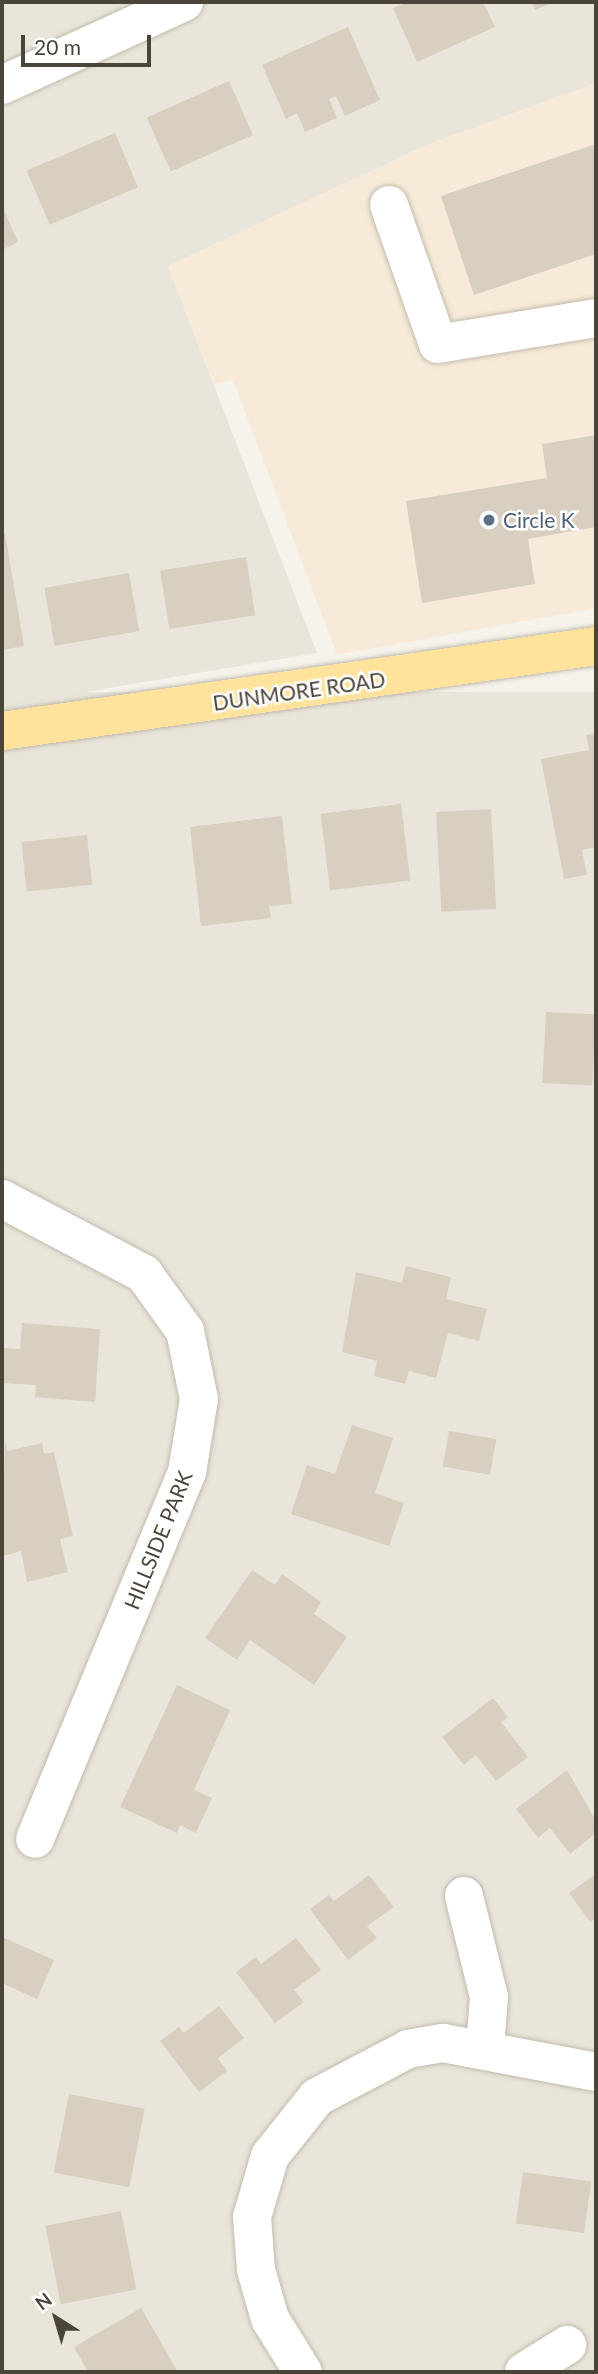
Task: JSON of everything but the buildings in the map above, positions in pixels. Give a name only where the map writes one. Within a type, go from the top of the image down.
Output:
[{"type":"main road","name":"DUNMORE ROAD","points":[[2,731],[596,646]]},
{"type":"street","points":[[2,85],[184,2]]},
{"type":"street","points":[[389,205],[438,344],[596,318]]},
{"type":"street","name":"HILLSIDE PARK","points":[[2,1199],[144,1274],[185,1331],[199,1399],[187,1472],[35,1839]]},
{"type":"street","points":[[464,1896],[489,1997],[485,2048]]},
{"type":"street","points":[[303,2372],[270,2319],[256,2270],[252,2217],[270,2156],[317,2097],[408,2049],[443,2043],[485,2048],[596,2072]]},
{"type":"street","points":[[524,2372],[567,2345]]},
{"type":"shaded area","points":[[2,2],[596,2],[596,83],[427,145],[168,266],[317,653],[2,706]]},
{"type":"shaded area","points":[[596,83],[596,608],[337,655],[233,380],[214,384],[168,266],[427,145]]},
{"type":"shaded area","points":[[2,692],[596,692],[596,2372],[2,2372]]},
{"type":"place","name":"Circle K","points":[[489,520]]}]
